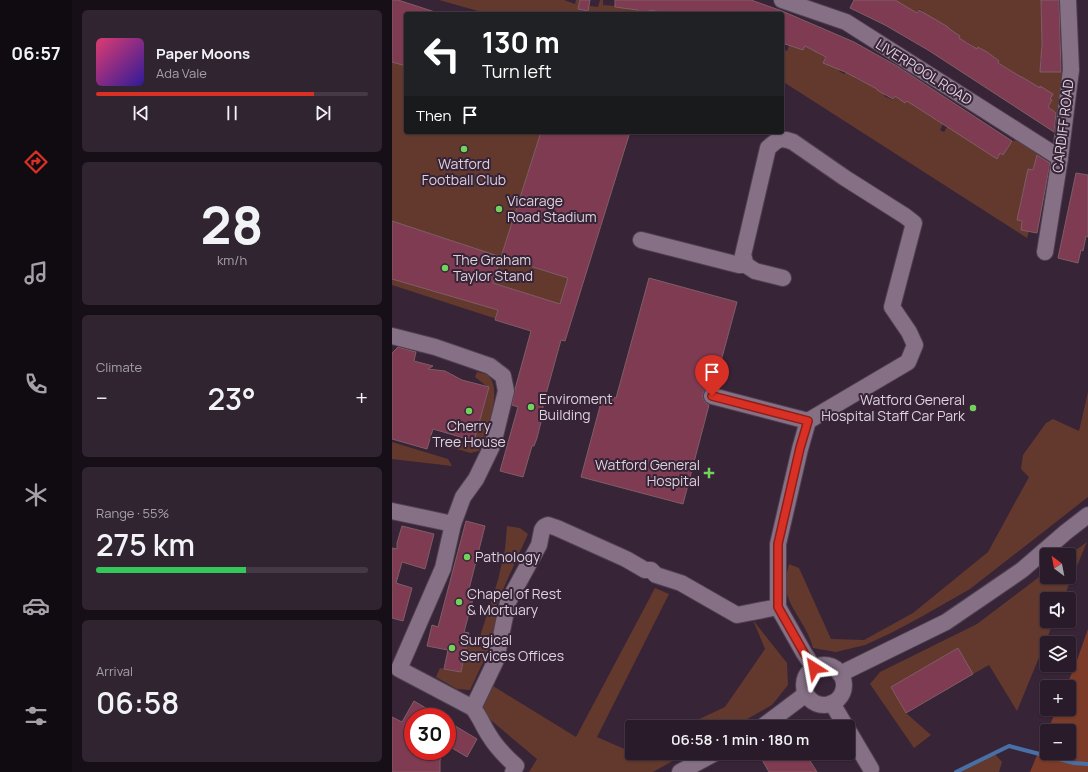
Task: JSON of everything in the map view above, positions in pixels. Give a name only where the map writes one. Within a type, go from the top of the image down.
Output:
[{"type":"street","name":"LIVERPOOL ROAD","points":[[782,0],[846,22],[1060,158]]},
{"type":"street","name":"CARDIFF ROAD","points":[[1045,252],[1060,158],[1071,70],[1068,0]]},
{"type":"street","points":[[746,265],[743,255],[768,148],[774,136],[785,138],[793,142],[914,223],[892,307],[909,332],[915,345],[908,362],[808,421],[800,448],[778,544],[778,607],[814,668]]},
{"type":"street","points":[[641,240],[740,265],[746,265],[755,271],[783,278]]},
{"type":"street","points":[[392,336],[435,347],[490,366],[503,376],[506,391],[493,444],[476,479],[463,497],[453,524],[444,568],[399,669],[473,708],[479,716],[489,736],[501,752],[516,766],[513,772]]},
{"type":"street","points":[[712,396],[808,421]]},
{"type":"street","points":[[392,510],[453,524]]},
{"type":"street","points":[[840,674],[946,622],[1022,570],[1088,515]]},
{"type":"street","points":[[473,708],[496,660],[508,602],[539,545],[542,530],[548,525],[626,559],[645,570],[651,570],[656,575],[681,583],[738,615],[778,607]]},
{"type":"street","points":[[821,665],[827,665],[836,669],[840,674],[844,683],[843,693],[839,699],[832,704],[817,704],[806,694],[804,683],[806,677],[814,668],[821,665]]},
{"type":"street","points":[[771,720],[806,694]]},
{"type":"street","points":[[832,704],[842,720]]},
{"type":"street","points":[[855,742],[871,769]]},
{"type":"street","points":[[680,772],[702,760]]},
{"type":"shaded area","name":"Vicarage Road Stadium","points":[[392,0],[398,0],[435,12],[404,12],[404,134],[629,134],[565,341],[392,285]]},
{"type":"shaded area","points":[[439,0],[564,0],[575,4],[576,0],[580,0],[578,9],[587,11],[589,6],[598,7],[600,0],[603,0],[603,5],[614,6],[616,0],[639,1],[637,12],[482,12]]},
{"type":"shaded area","points":[[895,0],[1041,0],[1041,7],[1046,14],[1041,14],[1041,24],[1046,24],[1042,30],[1042,39],[1047,44],[1041,45],[1041,53],[1046,58],[1040,59],[1040,68],[1045,72],[1063,72],[1059,115],[1048,107],[1052,100],[1030,82],[1020,88],[1026,79],[1021,78],[1002,65],[997,73],[993,70],[999,61],[979,47],[973,57],[968,54],[973,46],[965,41],[954,47],[960,36],[957,34],[941,40],[948,27],[938,22],[915,24],[923,11],[919,9],[916,13],[903,8],[904,5],[900,3],[890,10]]},
{"type":"shaded area","points":[[794,33],[799,48],[803,50],[807,41],[812,43],[810,49],[822,54],[829,50],[823,63],[828,65],[830,62],[845,57],[839,71],[844,74],[861,66],[855,78],[861,81],[864,76],[877,90],[881,92],[887,81],[891,83],[884,96],[893,100],[899,89],[905,103],[908,99],[930,108],[927,114],[943,124],[940,130],[944,132],[950,122],[993,149],[989,154],[997,159],[1000,153],[1003,155],[1012,141],[1019,140],[1038,152],[1033,170],[1025,184],[1022,194],[1027,195],[1021,200],[1019,209],[1024,211],[1017,220],[1022,221],[1021,230],[1029,231],[1027,238],[784,82],[784,50],[787,51]]},
{"type":"shaded area","points":[[477,372],[486,374],[491,379],[494,387],[491,417],[483,442],[474,441],[489,388],[475,377]]},
{"type":"shaded area","points":[[1088,392],[1088,497],[970,589],[921,617],[865,645],[836,652],[813,648],[811,640],[790,603],[786,589],[789,564],[799,568],[831,639],[864,640],[913,613],[988,552],[1029,477],[1021,469],[1023,455],[1046,423],[1053,419],[1079,431]]},
{"type":"shaded area","points":[[436,435],[480,447],[479,451],[471,453],[434,443]]},
{"type":"shaded area","points":[[392,442],[448,459],[452,466],[392,459]]},
{"type":"shaded area","points":[[507,526],[520,528],[528,534],[492,616],[500,618],[486,656],[470,690],[457,689],[436,677],[440,668],[461,672],[467,643],[477,646],[498,580],[505,549]]},
{"type":"shaded area","points":[[1087,542],[1076,568],[1076,550]]},
{"type":"shaded area","points":[[1040,576],[1040,584],[1069,584],[1066,592],[1040,592],[1040,628],[1051,628],[1048,636],[1040,636],[1040,655],[1017,711],[989,665],[973,674],[958,648],[891,687],[906,713],[931,735],[914,748],[870,684],[880,672],[977,624]]},
{"type":"shaded area","points":[[655,588],[669,594],[597,737],[625,749],[625,760],[674,760],[653,772],[529,772],[537,759],[481,712],[493,686],[576,737]]},
{"type":"shaded area","points":[[753,620],[787,663],[788,685],[772,705],[745,720],[697,720],[725,707],[765,649]]},
{"type":"shaded area","points":[[1088,629],[1088,772],[1030,772],[1040,748],[1040,760],[1076,760],[1076,724],[1050,724],[1054,716],[1076,716],[1076,680],[1069,680],[1072,672],[1076,672],[1076,663]]},
{"type":"shaded area","points":[[994,753],[1002,762],[999,772],[956,772]]},
{"type":"building","points":[[392,0],[398,0],[435,12],[404,12],[404,65],[392,62]]},
{"type":"building","points":[[580,0],[590,0],[588,11],[578,9]]},
{"type":"building","points":[[615,0],[751,0],[782,11],[854,42],[897,66],[1012,141],[1003,155],[1000,153],[997,159],[907,101],[905,103],[895,96],[893,99],[845,72],[823,63],[826,57],[805,46],[803,50],[784,44],[784,12],[662,12],[649,10],[648,12],[638,12],[638,10],[615,7]]},
{"type":"building","points":[[854,0],[895,0],[917,13],[919,10],[948,27],[960,36],[959,38],[977,49],[978,47],[987,52],[999,61],[998,63],[1053,94],[1050,99],[1052,100],[1048,107],[1056,113],[1054,132],[928,50],[885,25],[850,8]]},
{"type":"building","points":[[1041,0],[1059,0],[1061,72],[1040,72],[1042,44]]},
{"type":"building","points":[[540,134],[629,134],[565,341],[561,340],[543,405],[543,414],[537,438],[534,446],[532,446],[523,477],[500,471],[518,407],[512,405],[531,331],[495,320],[498,310],[392,279],[392,221],[501,257]],"holes":[[[501,257],[568,278],[560,304],[493,283]]]},
{"type":"building","points":[[1037,155],[1050,163],[1037,233],[1021,230],[1022,221],[1017,220],[1028,169],[1033,170]]},
{"type":"building","points":[[1076,173],[1088,175],[1088,237],[1086,236],[1083,251],[1081,250],[1078,263],[1058,258]]},
{"type":"building","points":[[649,278],[737,302],[714,387],[709,387],[703,393],[703,399],[709,405],[683,504],[581,477],[603,395],[616,398]]},
{"type":"building","points":[[398,347],[416,352],[414,361],[433,366],[428,369],[445,371],[462,380],[489,387],[474,441],[433,429],[427,449],[392,439],[392,353]]},
{"type":"building","points":[[466,521],[485,526],[468,593],[474,595],[464,632],[469,633],[461,672],[444,669],[448,650],[427,646],[432,625],[438,627]]},
{"type":"building","points":[[402,526],[434,534],[425,569],[402,562],[396,583],[412,588],[403,621],[392,618],[392,548],[397,549],[397,543]]},
{"type":"building","points":[[958,648],[973,674],[906,713],[891,687]]},
{"type":"building","points":[[414,701],[426,708],[410,708]]},
{"type":"building","points":[[392,717],[402,722],[404,718],[404,760],[440,760],[440,772],[392,772]]},
{"type":"building","points":[[456,726],[477,739],[467,757],[456,750]]},
{"type":"building","points":[[762,760],[809,760],[817,772],[769,772]]},
{"type":"waterway","points":[[956,772],[1009,746],[1074,763],[1088,764]]},
{"type":"place","name":"Watford Football Club","points":[[464,149]]},
{"type":"place","name":"Vicarage Road Stadium","points":[[499,209]]},
{"type":"place","name":"The Graham Taylor Stand","points":[[445,268]]},
{"type":"place","name":"Enviroment Building","points":[[531,407]]},
{"type":"place","name":"Watford General Hospital Staff Car Park","points":[[973,408]]},
{"type":"place","name":"Cherry Tree House","points":[[469,411]]},
{"type":"place","name":"Watford General Hospital","points":[[709,473]]},
{"type":"place","name":"Pathology","points":[[467,557]]},
{"type":"place","name":"Chapel of Rest & Mortuary","points":[[459,602]]},
{"type":"place","name":"Surgical Services Offices","points":[[452,648]]},
{"type":"route","points":[[712,396],[808,421],[800,448],[778,544],[778,607],[814,668]]}]
